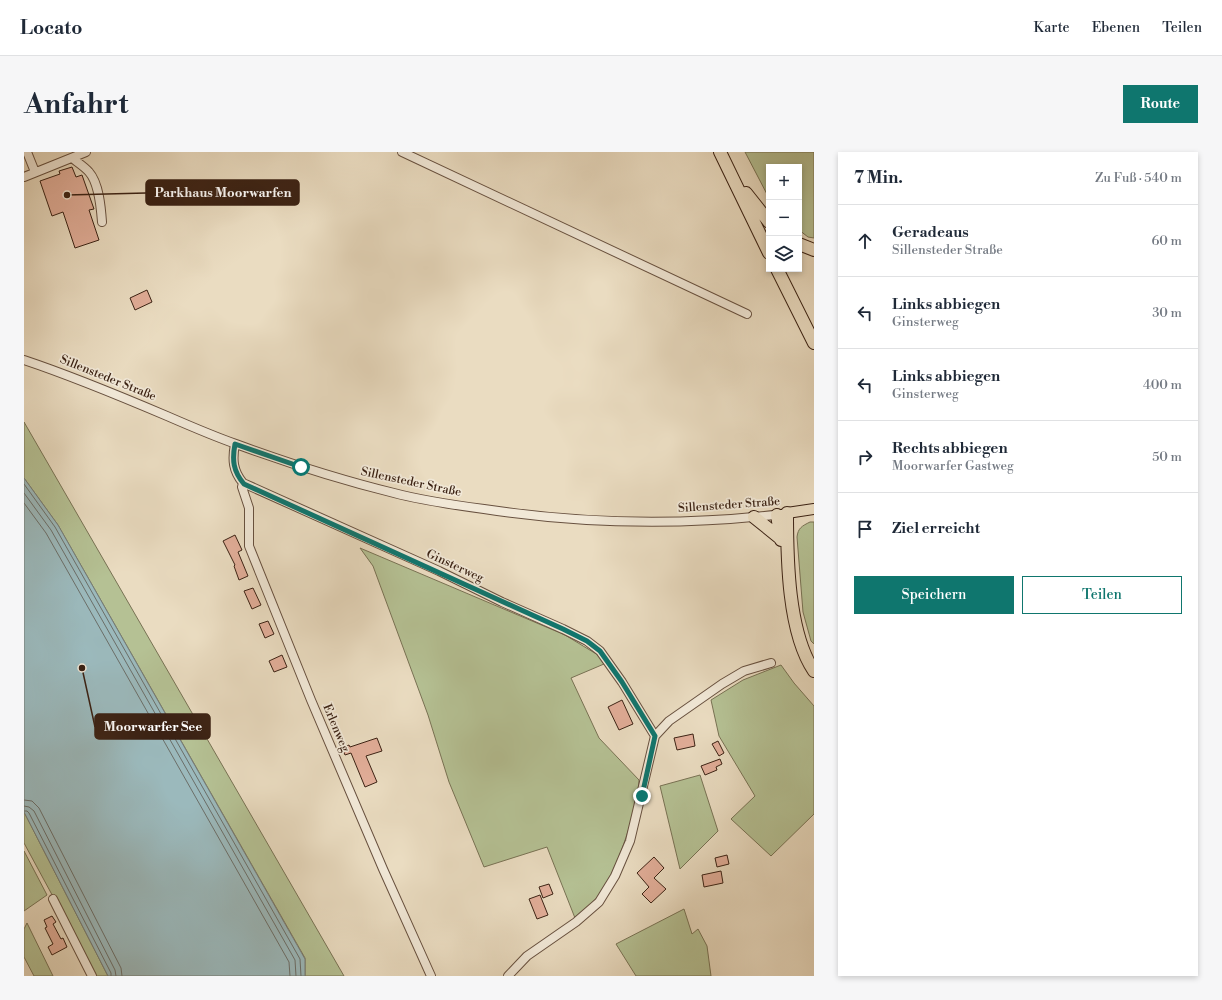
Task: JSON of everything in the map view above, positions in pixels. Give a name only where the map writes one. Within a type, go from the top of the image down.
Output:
[{"type":"highway","points":[[720,152],[766,247]]},
{"type":"highway","points":[[726,164],[766,218]]},
{"type":"highway","points":[[802,245],[814,250]]},
{"type":"highway","points":[[778,272],[814,343]]},
{"type":"highway","points":[[780,538],[782,514]]},
{"type":"highway","points":[[782,514],[794,618],[802,648],[813,668]]},
{"type":"highway","points":[[754,517],[780,538],[786,552]]},
{"type":"main road","name":"Sillensteder Straße","points":[[782,514],[814,509]]},
{"type":"street","points":[[27,152],[36,172]]},
{"type":"street","points":[[24,177],[86,152]]},
{"type":"street","points":[[402,152],[747,314]]},
{"type":"street","points":[[72,158],[90,172],[100,204],[102,222]]},
{"type":"street","name":"Sillensteder Straße","points":[[24,360],[68,375],[235,444],[350,482],[397,494],[452,505],[514,514],[573,520],[654,523],[718,520],[782,514]]},
{"type":"street","points":[[235,444],[233,458],[234,468],[244,484]]},
{"type":"street","name":"Ginsterweg","points":[[244,484],[439,571],[587,641],[600,651],[622,682],[655,736]]},
{"type":"street","name":"Erlenweg","points":[[244,484],[242,487],[249,508],[249,546],[314,707],[383,869],[431,976]]},
{"type":"street","points":[[508,976],[527,956],[576,922],[599,902],[615,876],[630,841],[655,736],[669,721],[722,684],[744,671],[771,663]]},
{"type":"street","points":[[53,899],[92,976]]},
{"type":"green space","points":[[745,152],[814,152],[814,238],[808,237],[802,232],[802,164],[766,164],[766,192]]},
{"type":"green space","points":[[24,422],[344,976],[305,976],[305,958],[58,525],[24,478]]},
{"type":"green space","points":[[810,522],[814,522],[814,644],[811,641],[803,612],[797,537],[798,531]]},
{"type":"green space","points":[[360,548],[565,635],[598,655],[604,664],[571,678],[599,738],[639,780],[637,804],[616,863],[603,889],[586,910],[575,918],[547,847],[484,867],[449,782],[428,715],[373,566]]},
{"type":"green space","points":[[781,665],[814,706],[814,814],[771,856],[731,819],[755,796],[719,736],[711,700],[743,680]]},
{"type":"green space","points":[[700,775],[718,831],[680,869],[660,786]]},
{"type":"green space","points":[[24,812],[108,976],[96,976],[24,843]]},
{"type":"green space","points":[[24,851],[47,895],[24,911]]},
{"type":"green space","points":[[684,909],[692,934],[698,929],[707,946],[711,976],[636,976],[616,944]]},
{"type":"green space","points":[[27,923],[53,976],[34,976],[24,957],[24,929]]},
{"type":"water","points":[[24,478],[58,525],[305,959],[305,976],[108,976],[24,812]]},
{"type":"building","points":[[72,167],[76,177],[82,175],[94,209],[89,210],[99,240],[75,248],[63,212],[52,216],[40,181],[60,174],[59,171]]},
{"type":"building","points":[[147,290],[152,302],[135,310],[130,298]]},
{"type":"building","points":[[235,535],[242,550],[238,552],[248,576],[239,580],[234,566],[235,565],[223,541]]},
{"type":"building","points":[[253,588],[261,605],[252,609],[244,591]]},
{"type":"building","points":[[268,621],[274,634],[265,638],[259,624]]},
{"type":"building","points":[[282,655],[287,667],[274,672],[269,661]]},
{"type":"building","points":[[622,700],[633,724],[619,730],[608,707]]},
{"type":"building","points":[[693,734],[695,746],[677,750],[674,738]]},
{"type":"building","points":[[377,738],[382,751],[366,756],[377,782],[365,787],[351,753],[345,755],[342,748],[349,745],[350,747]]},
{"type":"building","points":[[718,741],[724,753],[719,756],[712,744]]},
{"type":"building","points":[[720,759],[722,764],[716,767],[717,770],[705,775],[701,766]]},
{"type":"building","points":[[727,855],[729,864],[717,867],[715,858]]},
{"type":"building","points":[[654,857],[664,868],[654,878],[666,889],[651,903],[642,894],[649,887],[637,873]]},
{"type":"building","points":[[721,871],[723,883],[704,887],[702,875]]},
{"type":"building","points":[[549,884],[553,894],[543,898],[539,887]]},
{"type":"building","points":[[540,895],[548,915],[537,919],[529,899]]},
{"type":"building","points":[[52,916],[56,922],[53,924],[61,939],[63,938],[67,947],[52,955],[48,947],[53,944],[45,928],[47,927],[44,920]]},
{"type":"place","name":"Parkhaus Moorwarfen","points":[[67,195]]},
{"type":"place","name":"Moorwarfer See","points":[[82,668]]},
{"type":"route","points":[[301,467],[235,444],[233,458],[234,468],[244,484],[439,571],[502,602],[534,615],[587,641],[600,651],[622,682],[655,736],[642,796]]}]
